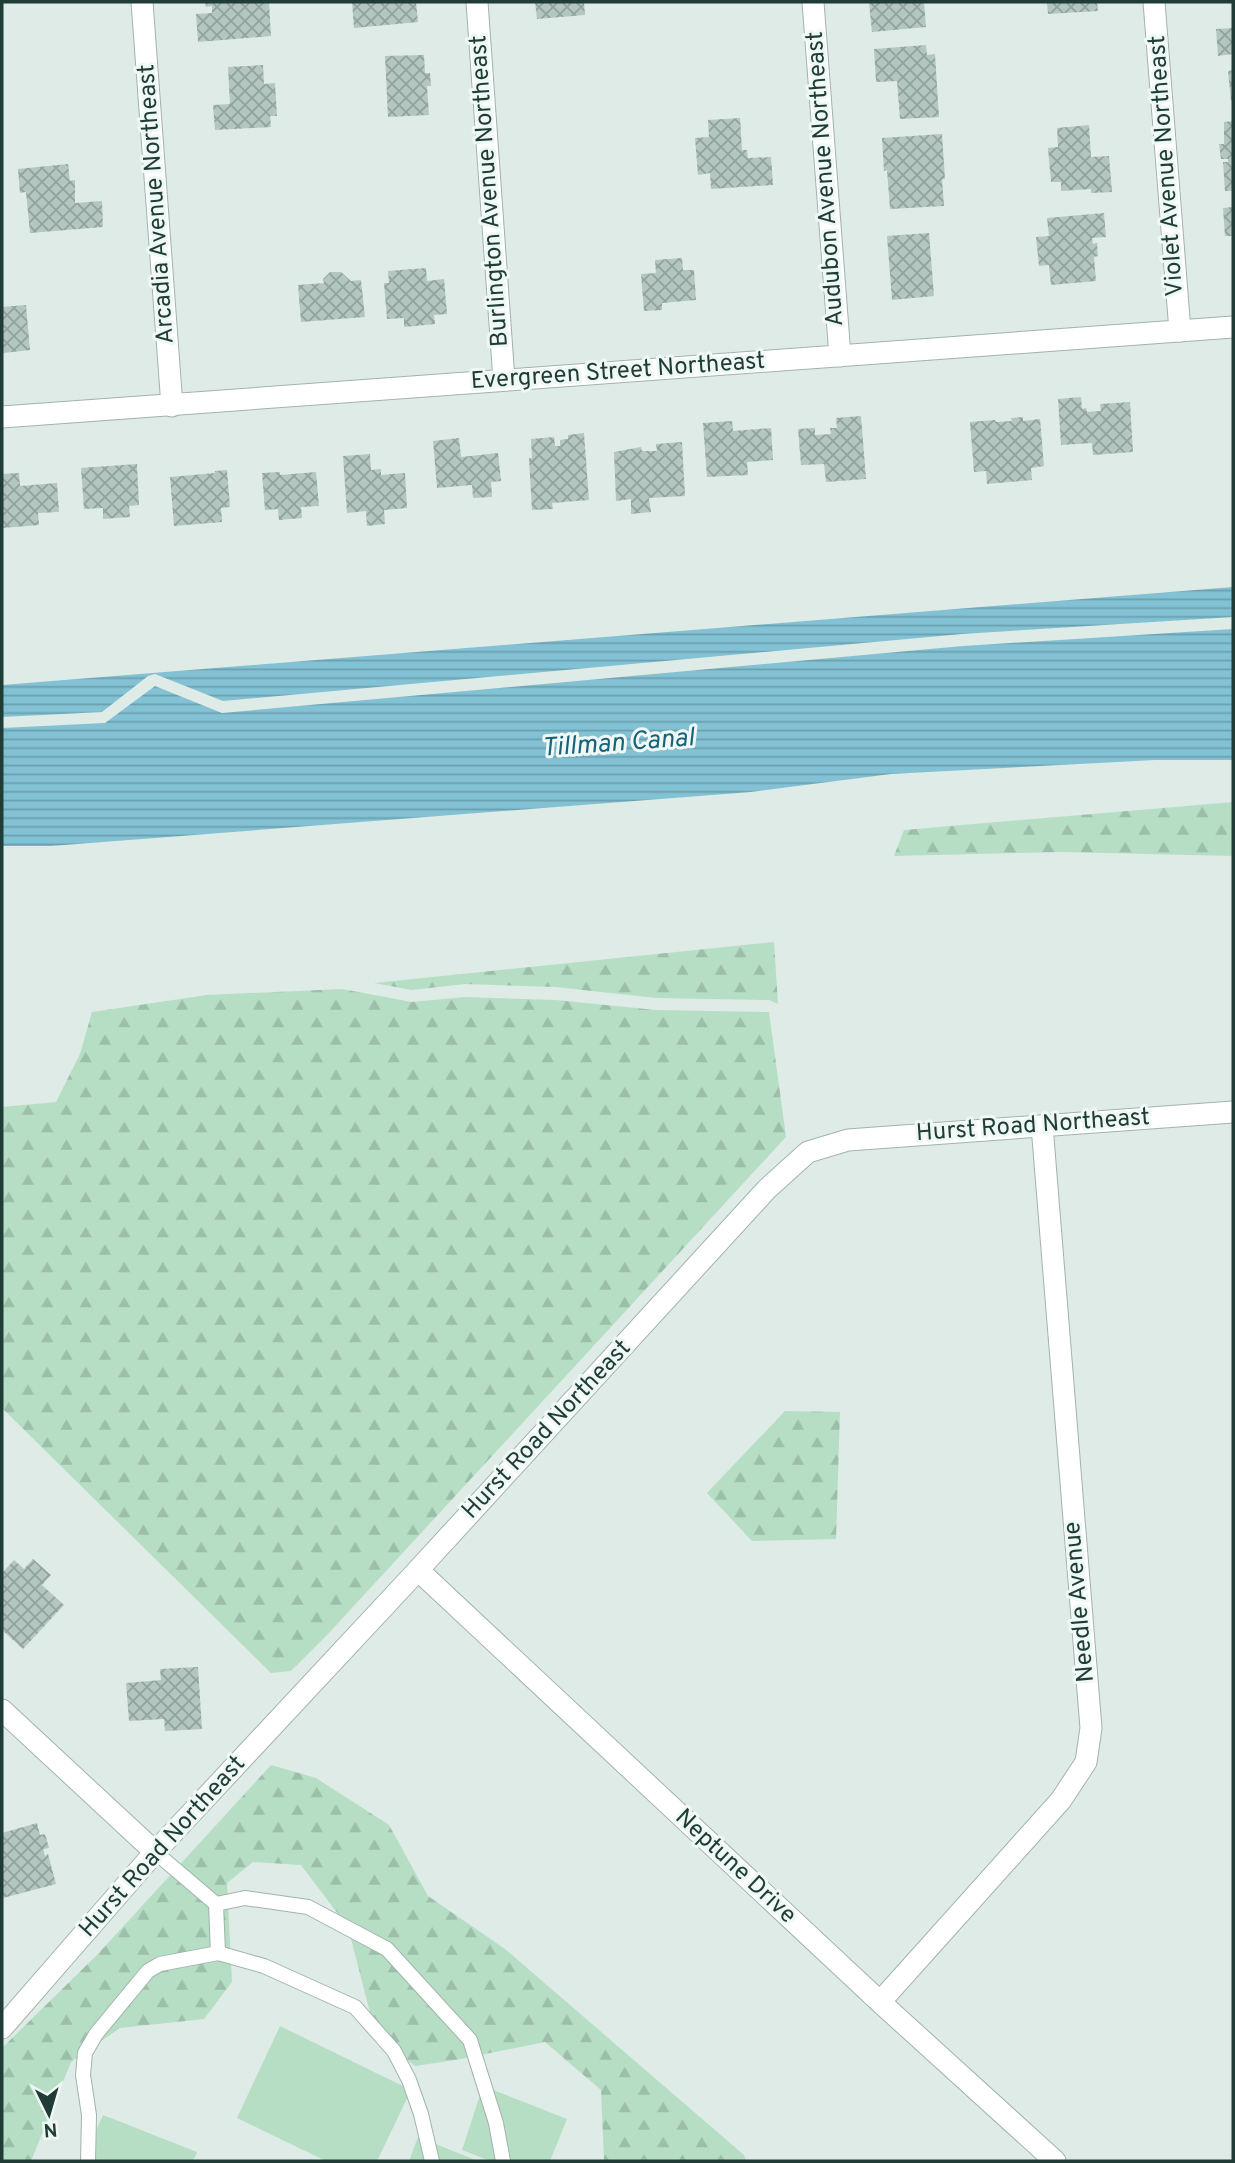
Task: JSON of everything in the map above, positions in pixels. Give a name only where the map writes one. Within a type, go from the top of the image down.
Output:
[{"type":"street","name":"Arcadia Avenue Northeast","points":[[142,2],[172,406]]},
{"type":"street","name":"Burlington Avenue Northeast","points":[[477,2],[504,380]]},
{"type":"street","name":"Audubon Avenue Northeast","points":[[813,2],[840,356]]},
{"type":"street","name":"Violet Avenue Northeast","points":[[1154,2],[1180,331]]},
{"type":"street","name":"Evergreen Street Northeast","points":[[2,417],[1233,327]]},
{"type":"street","name":"Hurst Road Northeast","points":[[2,2028],[155,1852],[767,1189],[808,1152],[848,1140],[1233,1112]]},
{"type":"street","name":"Needle Avenue","points":[[880,2002],[1061,1800],[1086,1762],[1091,1728],[1042,1126]]},
{"type":"street","name":"Neptune Drive","points":[[418,1570],[880,2002],[1055,2161]]},
{"type":"street","points":[[2,1710],[155,1852]]},
{"type":"lane","points":[[155,1852],[216,1904],[218,1953]]},
{"type":"lane","points":[[216,1904],[245,1898],[309,1907],[387,1949],[470,2040],[496,2123],[503,2161]]},
{"type":"lane","points":[[88,2161],[89,2115],[83,2075],[85,2053],[96,2034],[148,1971],[160,1964],[218,1953],[264,1966],[355,2007],[394,2052],[409,2080],[421,2114],[432,2161]]},
{"type":"green space","points":[[1233,802],[1233,856],[1063,852],[894,856],[904,830]]},
{"type":"green space","points":[[774,942],[778,1004],[769,1000],[656,998],[556,987],[465,984],[412,990],[374,983]]},
{"type":"green space","points":[[342,989],[412,1002],[465,997],[556,1000],[656,1010],[769,1012],[786,1137],[328,1634],[291,1671],[271,1673],[2,1408],[2,1107],[56,1102],[80,1054],[92,1012],[207,995]]},
{"type":"green space","points":[[785,1411],[840,1412],[836,1539],[752,1541],[707,1493]]},
{"type":"green space","points":[[271,1765],[316,1778],[389,1825],[428,1896],[505,1949],[744,2155],[746,2161],[604,2161],[601,2090],[545,2042],[415,2066],[375,2032],[348,1927],[301,1865],[253,1862],[227,1883],[232,1982],[204,2019],[120,2028],[71,2062],[31,2161],[2,2161],[2,2048],[98,1954]]},
{"type":"green space","points":[[280,2026],[411,2090],[377,2161],[326,2161],[237,2118]]},
{"type":"green space","points":[[483,2086],[567,2119],[550,2161],[490,2161],[462,2150]]},
{"type":"green space","points":[[103,2115],[197,2152],[193,2161],[83,2161]]},
{"type":"green space","points":[[418,2137],[478,2161],[409,2161]]},
{"type":"water","points":[[1233,587],[1233,617],[962,634],[223,701],[155,674],[148,676],[102,712],[2,717],[2,685]]},
{"type":"water","name":"Tillman Canal","points":[[1233,629],[1233,760],[1155,760],[891,774],[751,792],[51,846],[2,846],[2,728],[105,723],[155,686],[222,713],[963,646]]},
{"type":"building","points":[[205,2],[269,2],[271,36],[198,42],[196,14],[212,13],[212,6],[206,7]]},
{"type":"building","points":[[352,2],[416,2],[418,22],[354,28]]},
{"type":"building","points":[[535,2],[584,2],[585,15],[537,19]]},
{"type":"building","points":[[924,2],[926,27],[872,32],[869,3]]},
{"type":"building","points":[[1047,2],[1097,2],[1098,11],[1048,14]]},
{"type":"building","points":[[1233,28],[1233,54],[1218,56],[1216,29]]},
{"type":"building","points":[[926,45],[927,55],[935,54],[939,117],[900,119],[897,81],[876,82],[874,49]]},
{"type":"building","points":[[424,55],[425,73],[430,73],[431,86],[427,86],[429,115],[388,117],[385,56]]},
{"type":"building","points":[[263,65],[264,84],[275,83],[277,116],[270,116],[271,127],[215,130],[213,105],[230,104],[228,67]]},
{"type":"building","points":[[1233,70],[1233,101],[1231,101],[1228,71]]},
{"type":"building","points":[[740,118],[742,150],[747,150],[748,158],[771,157],[773,185],[711,189],[710,173],[698,175],[695,138],[709,137],[708,120]]},
{"type":"building","points":[[1233,121],[1233,191],[1225,191],[1223,162],[1228,162],[1228,159],[1221,159],[1219,144],[1224,144],[1224,122]]},
{"type":"building","points":[[1089,125],[1091,157],[1109,156],[1112,192],[1091,193],[1091,189],[1061,191],[1061,182],[1051,182],[1048,148],[1058,147],[1057,128]]},
{"type":"building","points":[[942,134],[944,206],[890,209],[882,138]]},
{"type":"building","points":[[68,164],[70,181],[75,180],[75,203],[102,201],[103,227],[30,233],[26,192],[20,193],[18,169]]},
{"type":"building","points":[[1233,207],[1233,236],[1225,236],[1223,208]]},
{"type":"building","points":[[1104,213],[1106,237],[1092,238],[1093,244],[1097,243],[1098,256],[1094,257],[1096,281],[1051,285],[1049,265],[1039,266],[1036,237],[1049,236],[1047,218]]},
{"type":"building","points":[[929,233],[934,296],[892,300],[887,236]]},
{"type":"building","points":[[682,258],[683,270],[694,270],[696,300],[662,303],[662,310],[644,311],[641,274],[656,273],[655,260]]},
{"type":"building","points":[[426,268],[427,281],[444,279],[447,314],[434,315],[435,324],[404,327],[404,318],[387,319],[384,283],[389,283],[388,271]]},
{"type":"building","points":[[330,272],[341,272],[351,281],[361,280],[365,317],[301,322],[298,285],[324,283],[323,279]]},
{"type":"building","points":[[26,305],[30,350],[3,353],[2,307]]},
{"type":"building","points":[[1081,397],[1082,409],[1086,408],[1087,412],[1101,411],[1100,404],[1130,402],[1133,452],[1093,455],[1092,443],[1061,445],[1058,399]]},
{"type":"building","points":[[861,416],[866,479],[826,482],[824,464],[801,465],[798,429],[815,428],[815,435],[831,434],[830,428],[837,428],[836,418]]},
{"type":"building","points":[[1023,417],[1023,421],[1040,419],[1044,466],[1031,468],[1032,480],[987,484],[986,471],[974,472],[970,422],[1012,421],[1011,418]]},
{"type":"building","points":[[732,421],[733,431],[771,428],[773,460],[747,462],[748,475],[707,477],[703,423]]},
{"type":"building","points":[[584,433],[589,500],[552,503],[553,509],[532,510],[529,458],[532,458],[531,439],[554,437],[555,446],[560,446],[560,440],[568,439],[568,435]]},
{"type":"building","points":[[459,438],[461,457],[498,453],[501,481],[491,482],[492,497],[473,498],[472,485],[437,488],[433,441]]},
{"type":"building","points":[[682,442],[685,496],[649,498],[651,512],[631,514],[631,499],[616,501],[614,452],[641,447],[642,451],[657,451],[656,444]]},
{"type":"building","points":[[370,454],[371,470],[381,469],[381,475],[405,473],[407,508],[384,510],[385,524],[367,526],[366,511],[347,513],[343,456]]},
{"type":"building","points":[[137,464],[139,505],[129,506],[130,517],[103,519],[103,508],[84,509],[81,468]]},
{"type":"building","points":[[227,470],[230,507],[221,508],[222,522],[174,526],[170,477]]},
{"type":"building","points":[[280,472],[280,475],[316,472],[319,506],[301,507],[302,518],[279,520],[278,509],[265,510],[262,473]]},
{"type":"building","points":[[19,473],[20,486],[57,483],[59,512],[38,513],[39,525],[2,528],[2,474]]},
{"type":"building","points":[[33,1559],[51,1575],[42,1585],[64,1605],[23,1649],[2,1630],[2,1573],[14,1560],[24,1569]]},
{"type":"building","points":[[198,1667],[202,1729],[165,1731],[164,1719],[129,1721],[126,1683],[161,1680],[160,1669]]},
{"type":"building","points":[[37,1823],[40,1835],[45,1834],[49,1848],[43,1849],[45,1856],[48,1854],[56,1884],[3,1898],[2,1833]]}]
